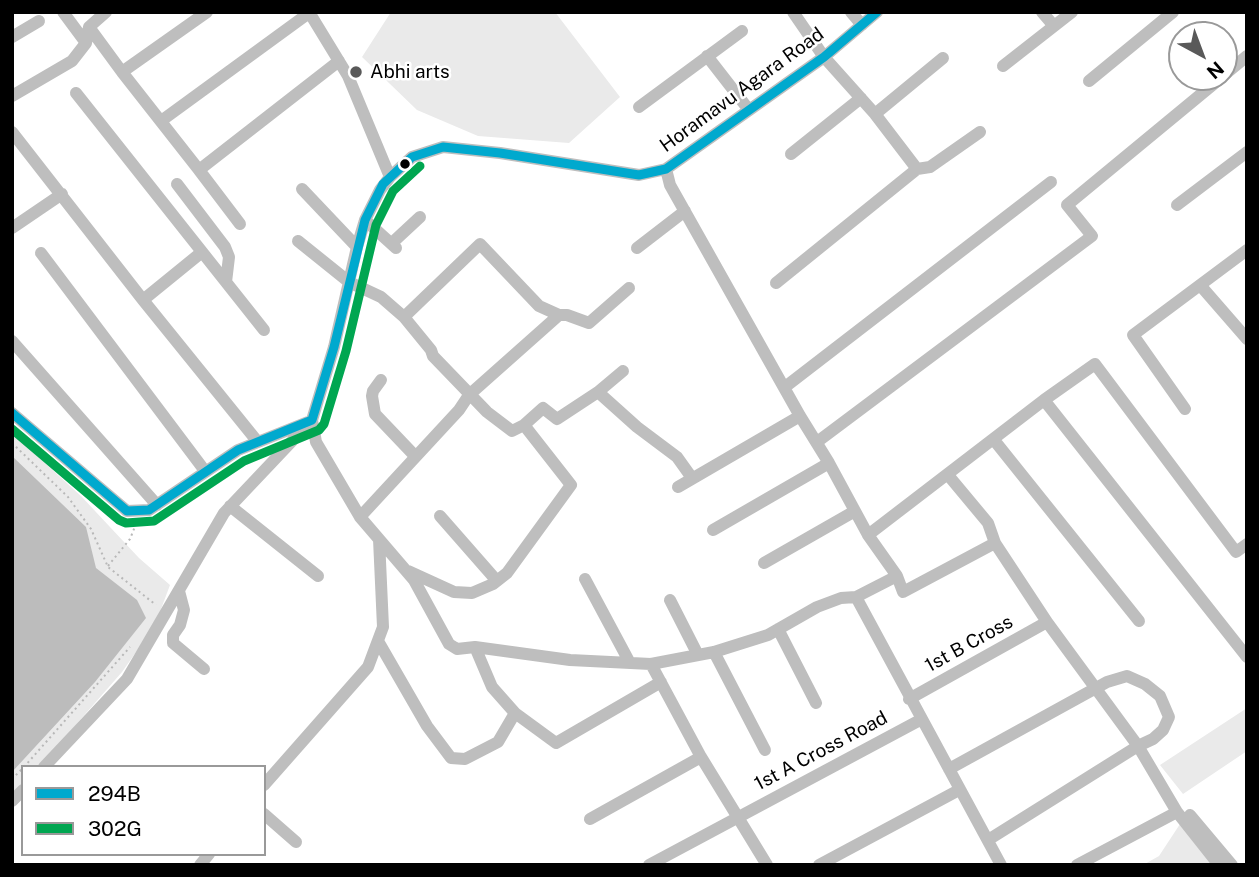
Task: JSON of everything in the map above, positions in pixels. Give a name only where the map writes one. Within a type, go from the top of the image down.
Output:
[{"type":"street","points":[[63,12],[86,43]]},
{"type":"street","points":[[12,96],[72,61],[86,43],[89,27],[106,12]]},
{"type":"street","points":[[122,72],[206,12]]},
{"type":"street","points":[[793,12],[824,57],[875,114],[917,169]]},
{"type":"street","points":[[851,12],[862,25]]},
{"type":"street","name":"Horamavu Agara Road","points":[[390,177],[412,157],[443,147],[500,153],[639,175],[666,169],[824,57],[877,12]]},
{"type":"street","points":[[1042,12],[1054,26]]},
{"type":"street","points":[[1003,66],[1072,12]]},
{"type":"street","points":[[1089,81],[1173,12]]},
{"type":"street","points":[[46,765],[127,680],[230,506],[312,420],[334,347],[365,220],[380,190],[390,177],[348,76],[309,13],[161,121]]},
{"type":"street","points":[[12,37],[39,21]]},
{"type":"street","points":[[89,27],[240,224]]},
{"type":"street","points":[[639,107],[742,30]]},
{"type":"street","points":[[707,56],[749,110]]},
{"type":"street","points":[[875,114],[943,58]]},
{"type":"street","points":[[200,170],[339,61]]},
{"type":"street","points":[[817,442],[1091,236],[1067,205],[1205,91]]},
{"type":"street","points":[[76,93],[264,330]]},
{"type":"street","points":[[791,154],[861,98]]},
{"type":"street","points":[[12,132],[17,150],[62,194],[143,300],[257,441]]},
{"type":"street","points":[[776,283],[917,169],[930,167],[979,132]]},
{"type":"street","points":[[1177,205],[1247,152]]},
{"type":"street","points":[[666,169],[670,186],[800,416],[830,463],[868,535],[897,576],[903,592],[995,543]]},
{"type":"street","points":[[785,387],[1051,182]]},
{"type":"street","points":[[177,184],[225,247],[229,257],[226,282]]},
{"type":"street","points":[[302,189],[357,247]]},
{"type":"street","points":[[12,228],[62,194]]},
{"type":"street","points":[[637,247],[685,211]]},
{"type":"street","points":[[365,220],[394,245],[419,217]]},
{"type":"street","points":[[298,241],[349,282],[381,297],[404,317],[431,349],[433,356],[469,395],[512,431],[524,425],[543,408],[557,419],[598,392],[623,371]]},
{"type":"street","points":[[404,317],[480,244],[539,306],[589,324],[629,288]]},
{"type":"street","points":[[1185,409],[1133,335],[1247,250]]},
{"type":"street","points":[[143,300],[202,252]]},
{"type":"street","points":[[41,253],[205,471]]},
{"type":"street","points":[[1200,285],[1247,339]]},
{"type":"street","points":[[360,517],[459,410],[469,395],[559,315]]},
{"type":"street","points":[[12,341],[157,505]]},
{"type":"street","points":[[868,535],[1095,364],[1236,552],[1247,544]]},
{"type":"street","points":[[381,380],[372,396],[376,414],[415,457]]},
{"type":"street","points":[[598,392],[636,427],[677,457],[692,478]]},
{"type":"street","points":[[1044,400],[1247,657]]},
{"type":"street","points":[[12,413],[127,510],[149,510],[238,450],[312,420]]},
{"type":"street","points":[[678,486],[800,416]]},
{"type":"street","points":[[312,420],[316,442],[360,517],[405,569],[426,599],[449,643],[457,649],[475,647],[570,660],[651,664],[714,652],[768,635],[817,607],[841,598],[856,597],[897,576]]},
{"type":"street","points":[[405,569],[454,592],[472,593],[507,573],[571,485],[524,425]]},
{"type":"street","points":[[994,440],[1139,621]]},
{"type":"street","points":[[713,530],[830,463]]},
{"type":"street","points":[[948,475],[988,523],[995,543],[1047,622],[1138,746],[1177,812],[1219,865]]},
{"type":"street","points":[[230,506],[318,576]]},
{"type":"street","points":[[764,563],[855,511]]},
{"type":"street","points":[[440,516],[497,581]]},
{"type":"street","points":[[266,783],[369,667],[383,627],[379,539]]},
{"type":"street","points":[[584,579],[630,663]]},
{"type":"street","points":[[179,591],[184,610],[180,625],[173,635],[173,643],[204,669]]},
{"type":"street","points":[[856,597],[1001,865]]},
{"type":"street","points":[[670,600],[698,655]]},
{"type":"street","name":"1st B Cross","points":[[909,699],[1047,622]]},
{"type":"street","points":[[778,629],[816,703]]},
{"type":"street","points":[[378,642],[427,726],[451,758],[465,759],[498,742],[515,713]]},
{"type":"street","points":[[475,647],[492,687],[515,713],[556,743],[661,682]]},
{"type":"street","points":[[714,652],[765,750]]},
{"type":"street","points":[[651,664],[701,757],[767,865]]},
{"type":"street","points":[[949,769],[1095,688],[1127,676],[1145,684],[1160,696],[1169,717],[1163,730],[1153,739],[988,840]]},
{"type":"street","name":"1st A Cross Road","points":[[649,865],[922,719]]},
{"type":"street","points":[[590,819],[701,757]]},
{"type":"street","points":[[819,865],[959,790]]},
{"type":"street","points":[[1164,791],[1176,800],[1232,865]]},
{"type":"street","points":[[1077,865],[1177,812]]},
{"type":"street","points":[[266,816],[296,842]]},
{"type":"path","points":[[12,443],[68,497],[91,529],[108,567],[156,605],[154,613]]},
{"type":"path","points":[[108,567],[130,539],[142,510]]},
{"type":"path","points":[[25,765],[134,643]]},
{"type":"shaded area","points":[[391,12],[555,12],[620,97],[569,143],[478,136],[417,110],[362,57]]},
{"type":"shaded area","points":[[12,433],[81,496],[139,558],[170,585],[155,625],[122,672],[41,765],[21,765],[21,787],[12,796]]},
{"type":"shaded area","points":[[12,456],[86,527],[96,568],[137,600],[146,618],[95,682],[12,772]]},
{"type":"shaded area","points":[[1247,708],[1247,751],[1183,794],[1160,765]]},
{"type":"shaded area","points":[[1182,821],[1215,865],[1143,865],[1159,856]]},
{"type":"transit line","name":"294B","points":[[12,413],[127,511],[149,510],[238,450],[312,420],[334,347],[365,220],[383,184],[412,157],[443,147],[500,153],[639,175],[666,169],[824,57],[877,12]]},
{"type":"transit line","name":"302G","points":[[12,429],[119,520],[126,523],[154,521],[244,461],[319,430],[324,424],[346,351],[376,225],[393,191],[420,166]]},
{"type":"place","name":"Abhi arts","points":[[356,72]]}]
